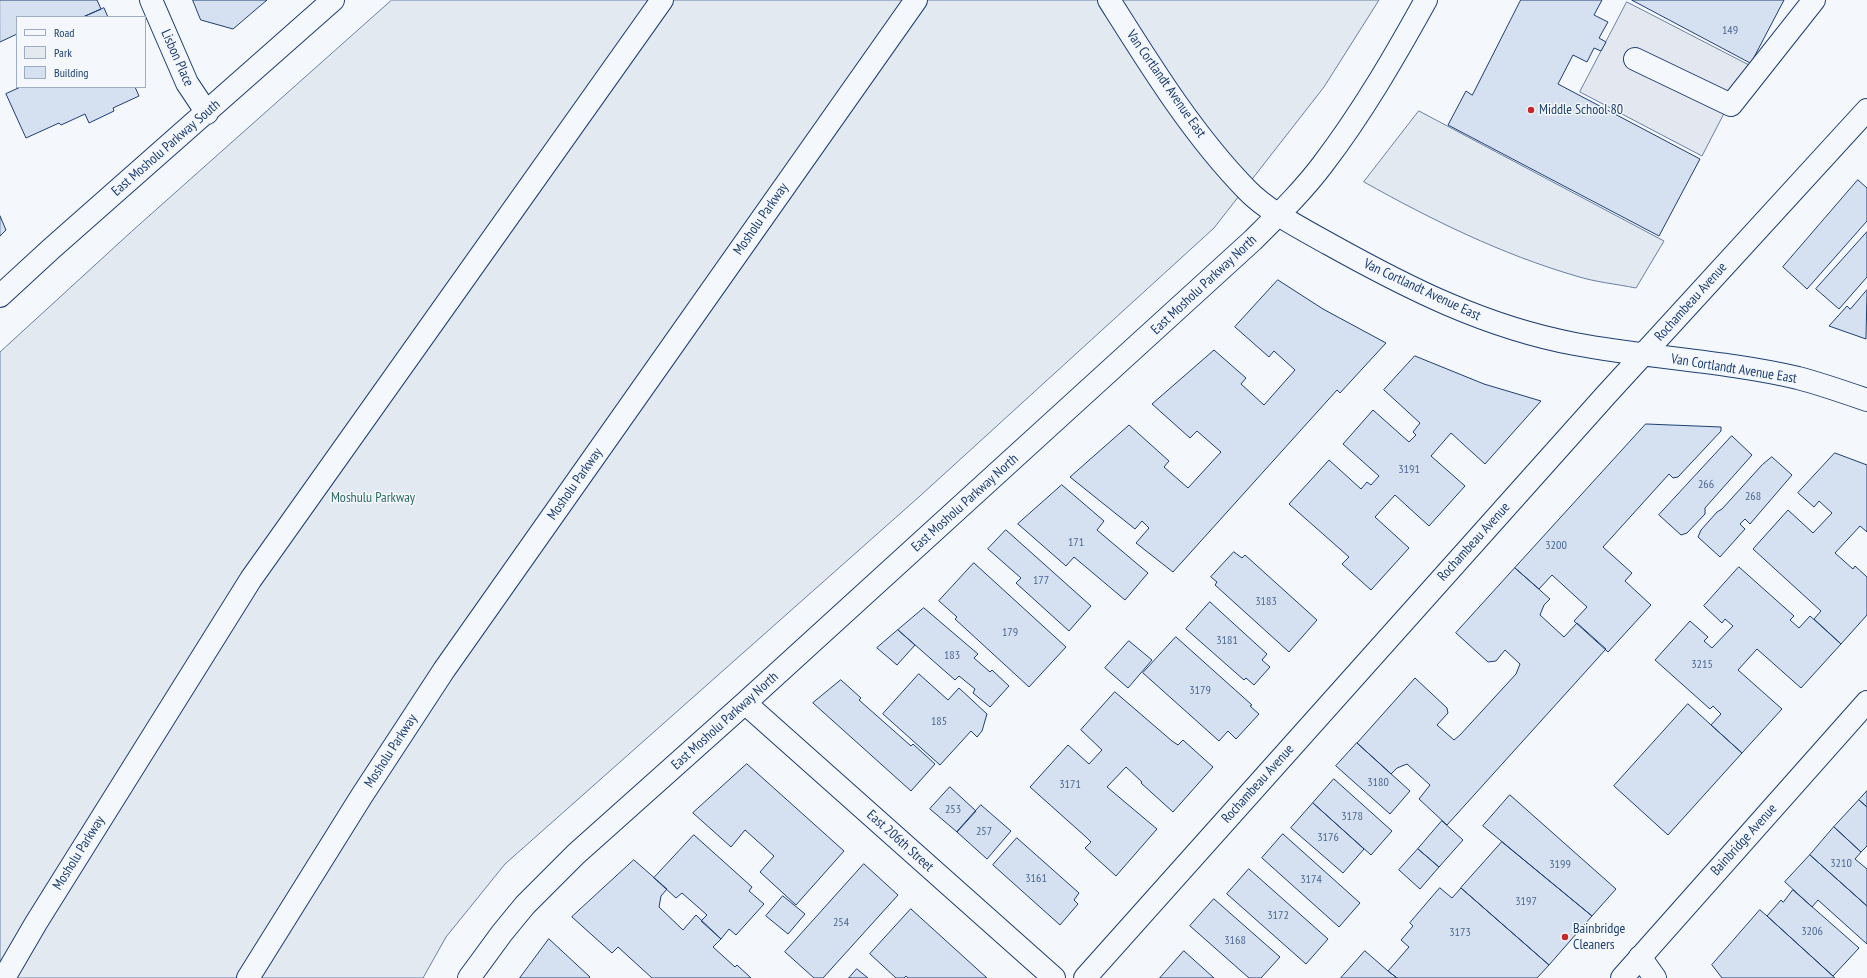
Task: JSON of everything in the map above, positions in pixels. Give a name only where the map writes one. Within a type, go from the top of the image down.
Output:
[{"type":"street","name":"Lisbon Place","points":[[151,0],[187,84],[207,113]]},
{"type":"street","name":"East Mosholu Parkway South","points":[[0,296],[78,225],[207,113],[333,0]]},
{"type":"street","name":"Mosholu Parkway","points":[[4,978],[44,910],[251,579],[662,0]]},
{"type":"street","name":"Mosholu Parkway","points":[[248,978],[428,693],[916,0]]},
{"type":"street","name":"Van Cortlandt Avenue East","points":[[1109,0],[1164,84],[1216,154],[1248,192],[1309,233],[1392,278],[1466,313],[1538,336],[1642,356],[1748,369],[1797,378],[1867,400]]},
{"type":"street","name":"East Mosholu Parkway North","points":[[469,978],[502,933],[550,878],[1234,259],[1279,214],[1311,180],[1339,143],[1379,81],[1426,0]]},
{"type":"street","points":[[1635,59],[1731,105],[1814,0]]},
{"type":"street","name":"Rochambeau Avenue","points":[[1085,978],[1642,356],[1867,110]]},
{"type":"street","name":"Bainbridge Avenue","points":[[1622,978],[1867,702]]},
{"type":"street","name":"East 206th Street","points":[[745,703],[1054,978]]},
{"type":"street","points":[[1640,957],[1655,978]]},
{"type":"green space","name":"Moshulu Parkway","points":[[392,0],[1379,0],[1324,87],[1214,228],[920,496],[505,864],[446,937],[423,978],[0,978],[0,352],[131,232]]},
{"type":"green space","points":[[1419,111],[1664,241],[1636,288],[1583,278],[1494,247],[1415,210],[1364,182]]},
{"type":"shaded area","points":[[1627,2],[1749,65],[1702,156],[1580,92]]},
{"type":"building","points":[[0,0],[97,0],[101,9],[85,16],[16,16],[16,34],[0,42]]},
{"type":"building","points":[[193,0],[267,0],[233,29],[201,20]]},
{"type":"building","name":"Middle School 80","points":[[1521,0],[1602,0],[1594,15],[1608,22],[1599,38],[1606,42],[1601,51],[1594,48],[1587,62],[1573,55],[1558,84],[1700,159],[1659,236],[1448,125],[1466,91],[1472,95]]},
{"type":"building","points":[[1632,0],[1784,0],[1751,63]]},
{"type":"building","points":[[104,8],[108,16],[85,16]]},
{"type":"building","points":[[19,88],[135,88],[139,96],[113,108],[114,111],[89,123],[85,114],[61,125],[59,123],[26,138],[6,94]]},
{"type":"building","points":[[1858,180],[1867,188],[1867,221],[1807,289],[1783,267]]},
{"type":"building","points":[[0,216],[6,230],[0,236]]},
{"type":"building","points":[[1867,232],[1867,277],[1839,309],[1816,289]]},
{"type":"building","points":[[1278,280],[1323,309],[1386,343],[1340,393],[1337,390],[1173,572],[1136,543],[1149,528],[1142,521],[1135,529],[1070,477],[1129,425],[1169,461],[1164,467],[1188,488],[1221,452],[1197,431],[1190,438],[1152,404],[1214,350],[1246,378],[1241,384],[1264,405],[1295,370],[1274,351],[1269,357],[1235,327]]},
{"type":"building","points":[[1867,290],[1866,339],[1829,326],[1847,306],[1850,309]]},
{"type":"building","points":[[1415,356],[1484,384],[1541,401],[1485,464],[1451,433],[1431,456],[1465,486],[1429,526],[1395,495],[1375,517],[1409,548],[1371,590],[1342,564],[1349,557],[1289,504],[1329,460],[1361,489],[1367,482],[1371,485],[1379,476],[1343,444],[1373,410],[1409,442],[1416,435],[1413,432],[1420,423],[1384,390]]},
{"type":"building","points":[[1646,424],[1721,427],[1721,431],[1678,477],[1673,478],[1669,474],[1603,547],[1632,573],[1625,581],[1651,605],[1608,652],[1574,621],[1587,607],[1552,575],[1539,589],[1515,568]]},
{"type":"building","points":[[1732,436],[1752,455],[1705,508],[1705,514],[1687,533],[1681,535],[1659,515]]},
{"type":"building","points":[[1835,453],[1867,465],[1867,532],[1860,526],[1835,553],[1853,569],[1855,566],[1867,577],[1867,615],[1841,644],[1814,619],[1821,611],[1753,549],[1788,510],[1813,533],[1832,513],[1819,501],[1814,507],[1798,493]]},
{"type":"building","points":[[1772,457],[1792,475],[1750,524],[1745,519],[1740,524],[1745,529],[1720,557],[1698,537],[1701,530],[1762,465]]},
{"type":"building","points":[[1062,485],[1104,521],[1097,530],[1148,573],[1125,600],[1074,557],[1066,566],[1018,524]]},
{"type":"building","points":[[1006,530],[1091,606],[1069,631],[1016,583],[1021,578],[988,549]]},
{"type":"building","points":[[1234,552],[1242,558],[1245,555],[1317,620],[1289,652],[1215,585],[1217,582],[1211,577]]},
{"type":"building","points":[[974,563],[1066,647],[1029,687],[955,619],[957,617],[939,601]]},
{"type":"building","points":[[1739,567],[1794,616],[1790,620],[1799,628],[1810,616],[1841,644],[1801,688],[1757,649],[1738,670],[1782,709],[1742,753],[1711,725],[1721,714],[1713,706],[1710,709],[1655,660],[1690,621],[1708,637],[1704,641],[1712,648],[1733,626],[1725,619],[1722,623],[1704,606]]},
{"type":"building","points":[[1515,568],[1550,599],[1544,605],[1540,615],[1564,637],[1577,623],[1606,649],[1447,825],[1419,799],[1430,785],[1407,764],[1397,768],[1391,774],[1357,743],[1415,678],[1447,708],[1448,713],[1437,725],[1454,740],[1516,674],[1520,664],[1505,650],[1496,661],[1488,662],[1456,633]]},
{"type":"building","points":[[1210,602],[1267,654],[1262,660],[1270,667],[1254,685],[1246,678],[1244,680],[1186,629]]},
{"type":"building","points":[[924,608],[978,654],[974,658],[990,672],[992,670],[1009,686],[990,707],[973,693],[975,689],[959,676],[955,680],[898,630]]},
{"type":"building","points":[[898,630],[915,645],[897,665],[877,648]]},
{"type":"building","points":[[1176,637],[1252,705],[1250,706],[1259,714],[1236,739],[1228,731],[1219,741],[1143,673]]},
{"type":"building","points":[[1129,641],[1152,660],[1128,688],[1105,668]]},
{"type":"building","points":[[919,674],[948,700],[959,688],[987,714],[982,731],[977,737],[971,731],[940,765],[883,714]]},
{"type":"building","points":[[841,680],[861,698],[859,700],[911,746],[913,744],[935,764],[911,791],[813,703]]},
{"type":"building","points":[[1115,692],[1172,741],[1178,745],[1183,740],[1213,767],[1173,812],[1126,767],[1107,787],[1157,829],[1116,876],[1085,848],[1091,842],[1030,787],[1068,745],[1089,764],[1102,750],[1081,730]]},
{"type":"building","points":[[1688,704],[1742,753],[1668,835],[1614,786]]},
{"type":"building","points":[[1357,743],[1410,791],[1390,814],[1336,766]]},
{"type":"building","points":[[747,764],[844,851],[796,905],[760,872],[774,856],[745,830],[731,847],[693,813]]},
{"type":"building","points":[[1334,779],[1392,831],[1371,855],[1313,803]]},
{"type":"building","points":[[950,787],[976,811],[957,832],[930,809]]},
{"type":"building","points":[[1867,791],[1867,807],[1859,800]]},
{"type":"building","points":[[1510,795],[1616,889],[1592,916],[1483,826]]},
{"type":"building","points":[[1859,800],[1867,807],[1867,846],[1861,852],[1834,827]]},
{"type":"building","points":[[1313,803],[1364,849],[1343,873],[1291,828]]},
{"type":"building","points":[[981,805],[1011,831],[987,859],[957,832]]},
{"type":"building","points":[[1442,821],[1463,840],[1439,867],[1418,849]]},
{"type":"building","points":[[1834,827],[1861,852],[1855,859],[1867,869],[1867,906],[1810,855]]},
{"type":"building","points":[[1283,834],[1360,903],[1339,927],[1262,858]]},
{"type":"building","points":[[694,835],[752,887],[749,891],[764,904],[736,935],[729,929],[721,939],[701,921],[707,915],[682,893],[676,898],[654,878]]},
{"type":"building","points":[[1017,838],[1079,893],[1074,900],[1078,904],[1060,925],[993,865]]},
{"type":"building","points":[[1502,842],[1592,916],[1549,965],[1461,888]]},
{"type":"building","points":[[1418,849],[1439,867],[1420,889],[1399,870]]},
{"type":"building","points":[[1810,855],[1867,906],[1867,944],[1818,900],[1812,907],[1785,882]]},
{"type":"building","points":[[634,860],[667,889],[661,896],[659,907],[683,930],[696,915],[721,939],[713,947],[735,967],[737,965],[751,978],[652,978],[618,947],[612,953],[572,917]]},
{"type":"building","points":[[864,864],[898,895],[823,978],[814,978],[785,952]]},
{"type":"building","points":[[1249,869],[1328,939],[1306,964],[1227,894]]},
{"type":"building","points":[[1440,888],[1452,898],[1461,888],[1549,965],[1537,978],[1397,978],[1388,971],[1409,947],[1401,940],[1413,926],[1410,923]]},
{"type":"building","points":[[1793,890],[1859,948],[1833,976],[1767,916],[1781,900],[1783,902]]},
{"type":"building","points":[[783,896],[805,914],[788,934],[766,916]]},
{"type":"building","points":[[1214,899],[1280,957],[1261,978],[1249,978],[1190,926]]},
{"type":"building","points":[[911,909],[987,978],[908,978],[906,976],[904,978],[896,978],[870,954]]},
{"type":"building","points":[[1760,910],[1835,978],[1722,978],[1712,965]]},
{"type":"building","points":[[549,939],[590,977],[520,978]]},
{"type":"building","points":[[1184,951],[1214,978],[1160,978]]},
{"type":"building","points":[[1365,951],[1388,971],[1397,978],[1341,978]]},
{"type":"building","points":[[857,969],[868,978],[849,978]]},
{"type":"place","name":"Middle School 80","points":[[1531,110]]},
{"type":"place","name":"Bainbridge Cleaners","points":[[1565,937]]}]
